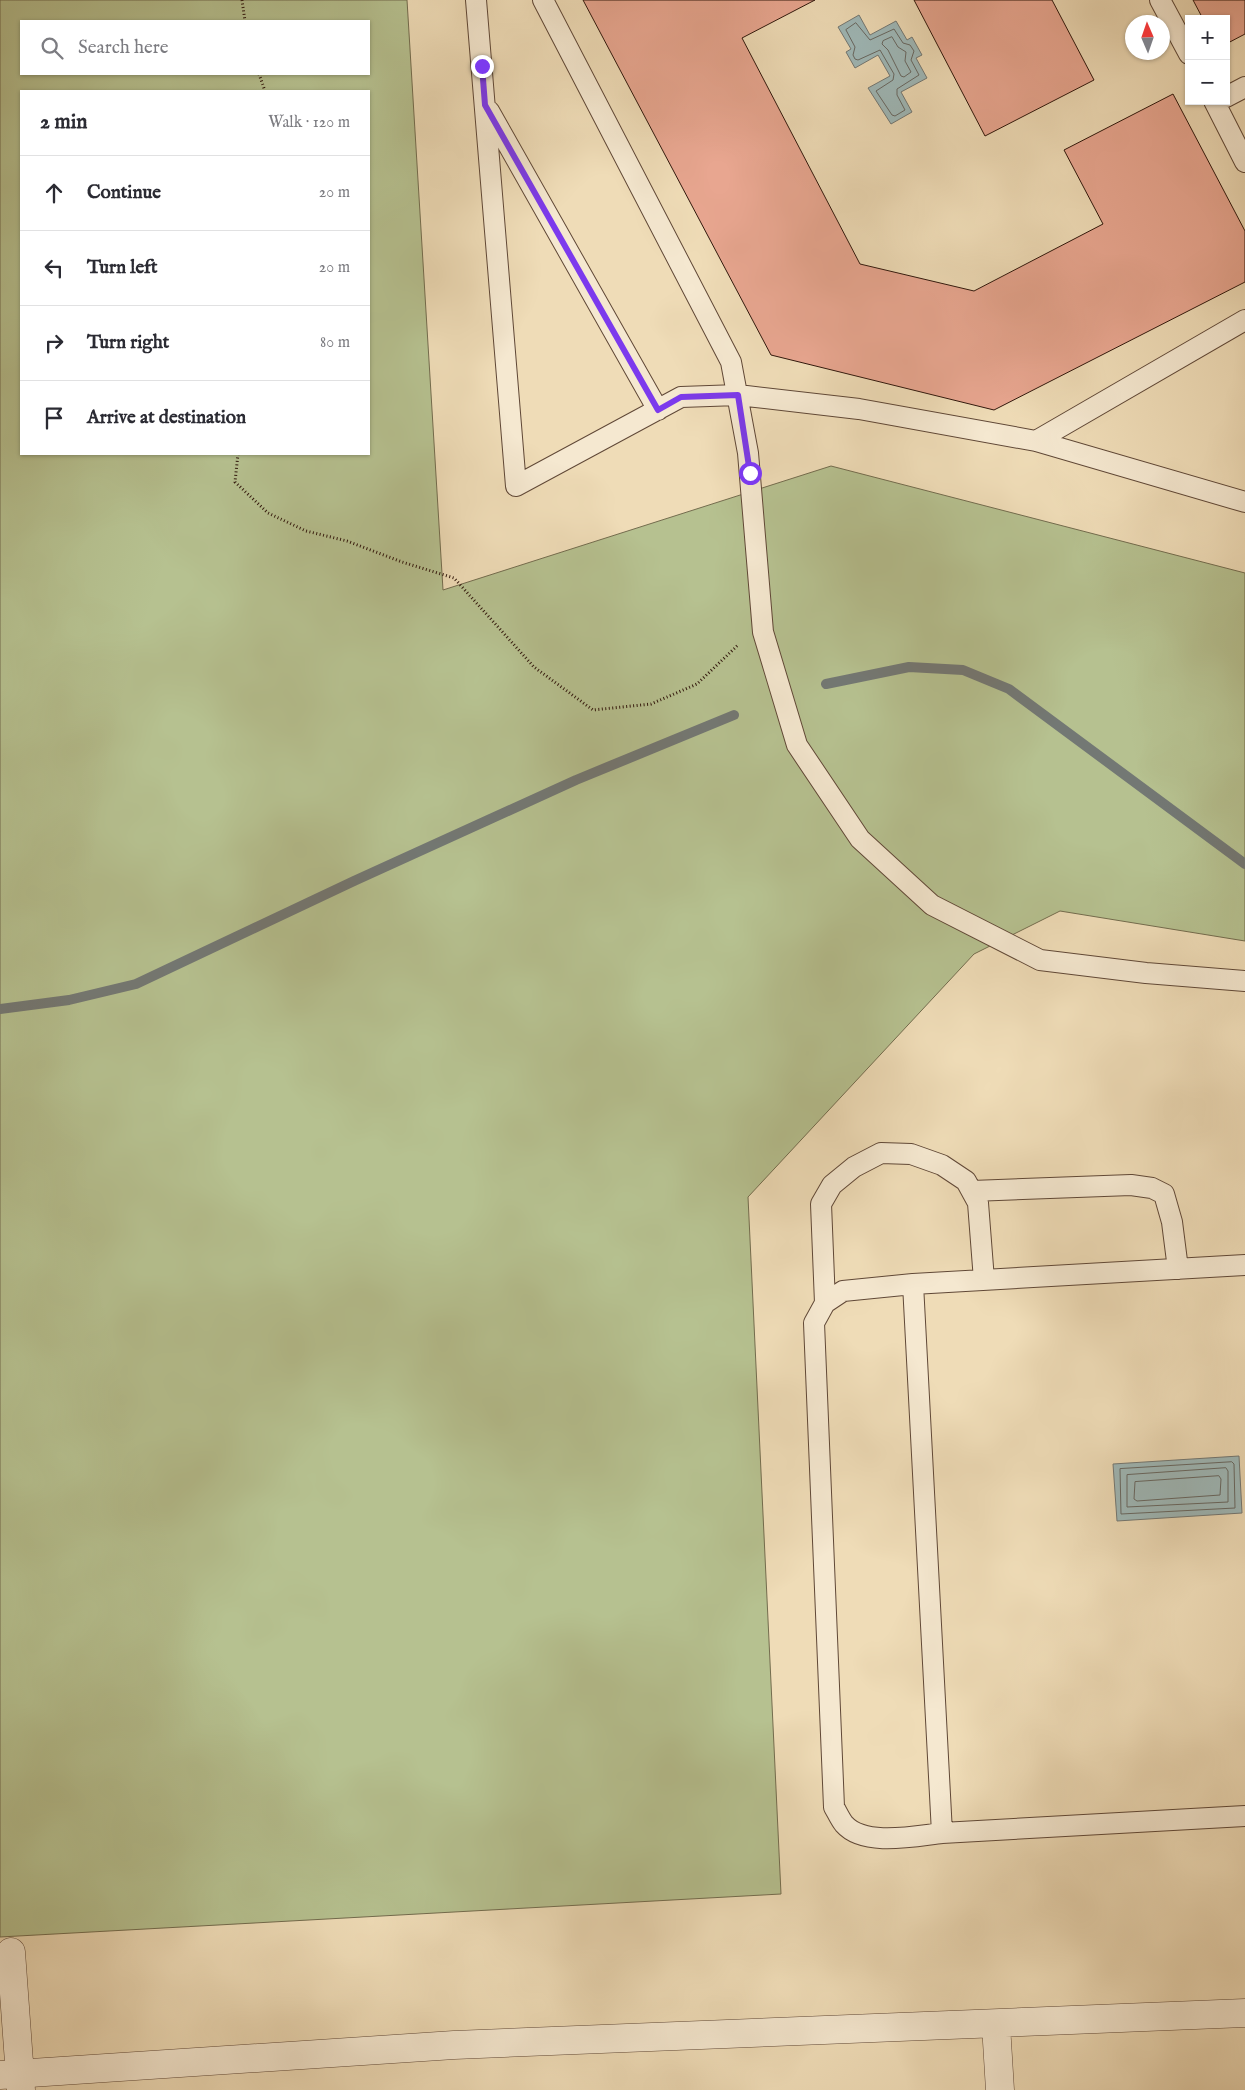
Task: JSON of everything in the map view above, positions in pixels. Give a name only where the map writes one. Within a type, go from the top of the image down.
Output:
[{"type":"street","points":[[11,1952],[14,2079],[454,2045],[996,2025],[1245,2013]]},
{"type":"street","points":[[996,2025],[1000,2090]]},
{"type":"lane","points":[[542,0],[731,362],[748,453],[763,632],[797,745],[860,839],[932,905],[1040,960],[1146,973],[1245,981]]},
{"type":"lane","points":[[1160,0],[1185,47]]},
{"type":"lane","points":[[481,2],[485,105],[516,486],[681,397],[738,395],[859,409],[1036,441],[1245,502]]},
{"type":"lane","points":[[1230,95],[1245,87]]},
{"type":"lane","points":[[485,105],[658,410]]},
{"type":"lane","points":[[1220,105],[1245,162]]},
{"type":"lane","points":[[1036,441],[1245,320]]},
{"type":"lane","points":[[984,1280],[978,1202],[966,1181],[942,1165],[911,1154],[881,1152],[854,1167],[832,1185],[821,1204],[824,1303],[814,1323],[834,1807],[845,1824],[862,1836],[898,1838],[942,1833],[1245,1816]]},
{"type":"lane","points":[[972,1191],[1131,1184],[1152,1188],[1164,1194],[1172,1222],[1178,1269]]},
{"type":"lane","points":[[824,1303],[843,1291],[913,1284],[1245,1266]]},
{"type":"lane","points":[[913,1284],[942,1833]]},
{"type":"path","points":[[242,0],[245,20]]},
{"type":"path","points":[[259,75],[265,90]]},
{"type":"path","points":[[238,455],[235,482],[268,513],[306,531],[347,541],[402,562],[454,578],[534,667],[593,710],[651,704],[697,684],[742,641],[763,632]]},
{"type":"green space","points":[[0,0],[407,0],[443,590],[831,466],[1245,573],[1245,941],[1060,911],[974,954],[748,1197],[781,1894],[0,1937]]},
{"type":"water","points":[[859,15],[870,35],[896,21],[907,40],[912,37],[922,55],[916,58],[927,78],[901,92],[912,112],[891,124],[868,88],[890,76],[878,55],[855,68],[846,52],[851,49],[838,27]]},
{"type":"water","points":[[1239,1456],[1242,1513],[1117,1521],[1113,1464]]},
{"type":"building","points":[[583,0],[815,0],[742,38],[860,264],[974,291],[1103,224],[1064,150],[1173,94],[1245,231],[1245,282],[994,410],[771,355]]},
{"type":"building","points":[[914,0],[1052,0],[1094,80],[985,136]]},
{"type":"building","points":[[1193,0],[1245,0],[1245,34],[1230,42],[1230,15],[1201,15]]},
{"type":"waterway","points":[[826,684],[909,667],[963,670],[1009,689],[1245,864]]},
{"type":"waterway","points":[[0,1009],[69,1000],[136,984],[354,881],[576,780],[734,715]]},
{"type":"route","points":[[482,66],[485,105],[658,410],[681,397],[738,395],[750,473]]}]
